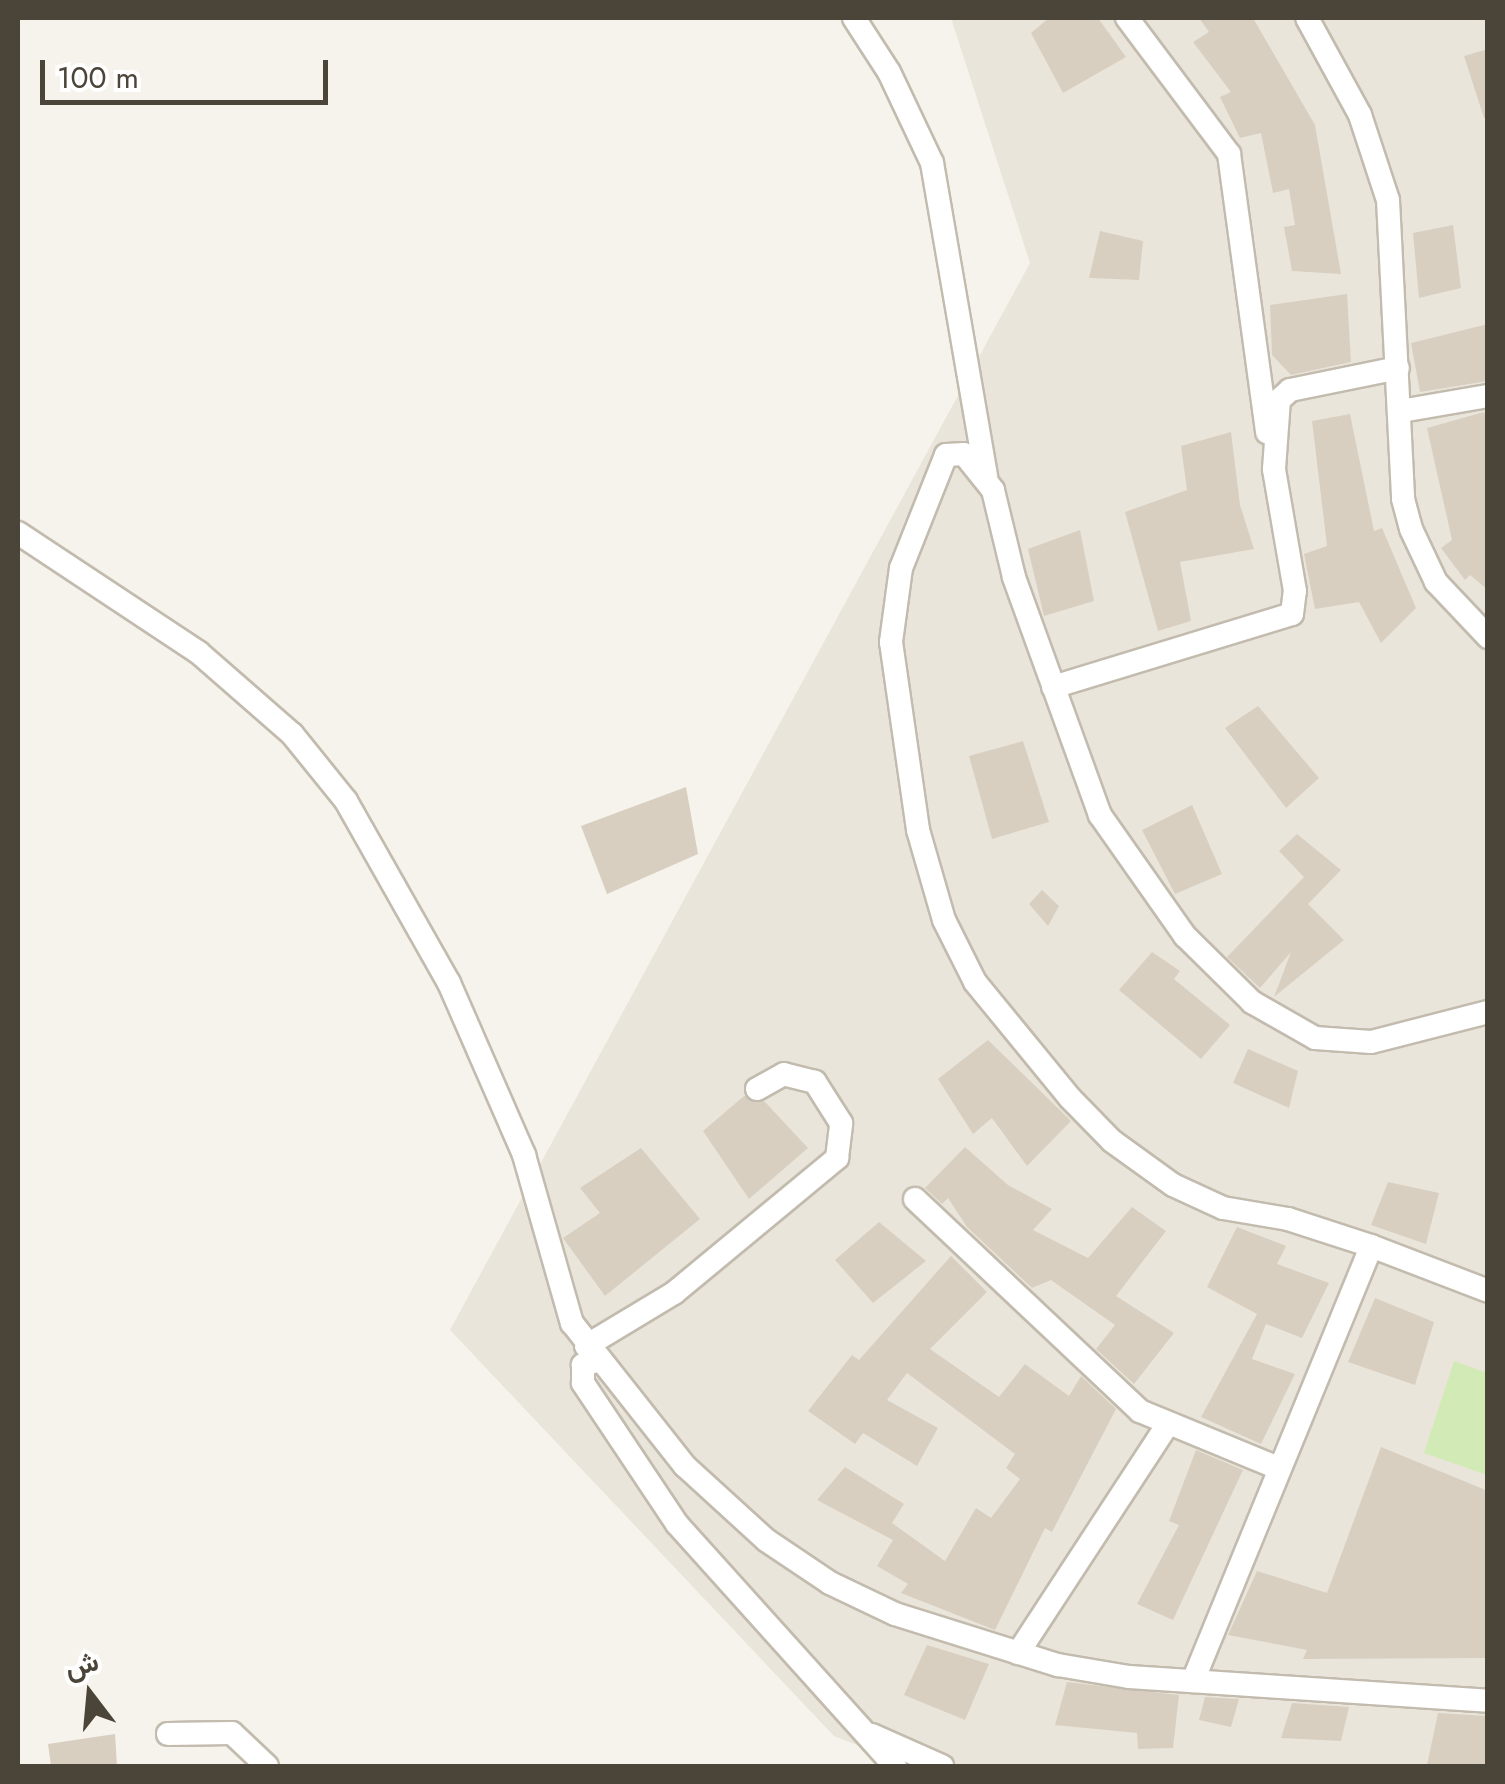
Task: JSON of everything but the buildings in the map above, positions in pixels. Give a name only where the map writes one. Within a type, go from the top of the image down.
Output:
[{"type":"street","points":[[854,18],[890,72],[932,163],[987,479],[1088,789],[1120,852],[1186,936],[1269,1014],[1315,1038],[1360,1042],[1488,1012]]},
{"type":"street","points":[[1053,687],[1292,614],[1296,591],[1274,469],[1229,154],[1127,18]]},
{"type":"street","points":[[1307,18],[1360,115],[1388,200],[1403,500],[1418,552],[1436,582],[1488,636]]},
{"type":"street","points":[[1274,469],[1283,393],[1398,368]]},
{"type":"street","points":[[1401,411],[1488,396]]},
{"type":"street","points":[[987,479],[964,454],[948,453],[939,466],[901,568],[891,626],[906,775],[954,944],[1001,1020],[1078,1107],[1144,1166],[1222,1208],[1288,1219],[1488,1290]]},
{"type":"street","points":[[18,533],[198,652],[292,734],[346,801],[449,984],[524,1155],[564,1305],[592,1353],[711,1493],[798,1564],[895,1614],[1018,1654],[1128,1677],[1488,1702]]},
{"type":"street","points":[[757,1089],[784,1074],[815,1082],[840,1122],[837,1158],[674,1293],[592,1353],[583,1366],[583,1384],[676,1524],[896,1766]]},
{"type":"street","points":[[914,1199],[1108,1384],[1167,1425],[1276,1467]]},
{"type":"street","points":[[1193,1681],[1276,1467],[1371,1246]]},
{"type":"street","points":[[1018,1654],[1167,1425]]},
{"type":"street","points":[[854,1722],[942,1766]]},
{"type":"street","points":[[168,1734],[232,1733],[267,1766]]},
{"type":"shaded area","points":[[951,18],[1487,18],[1487,1766],[910,1766],[834,1736],[450,1330],[1030,263]]},
{"type":"green space","points":[[1454,1361],[1487,1373],[1487,1475],[1424,1453]]}]
